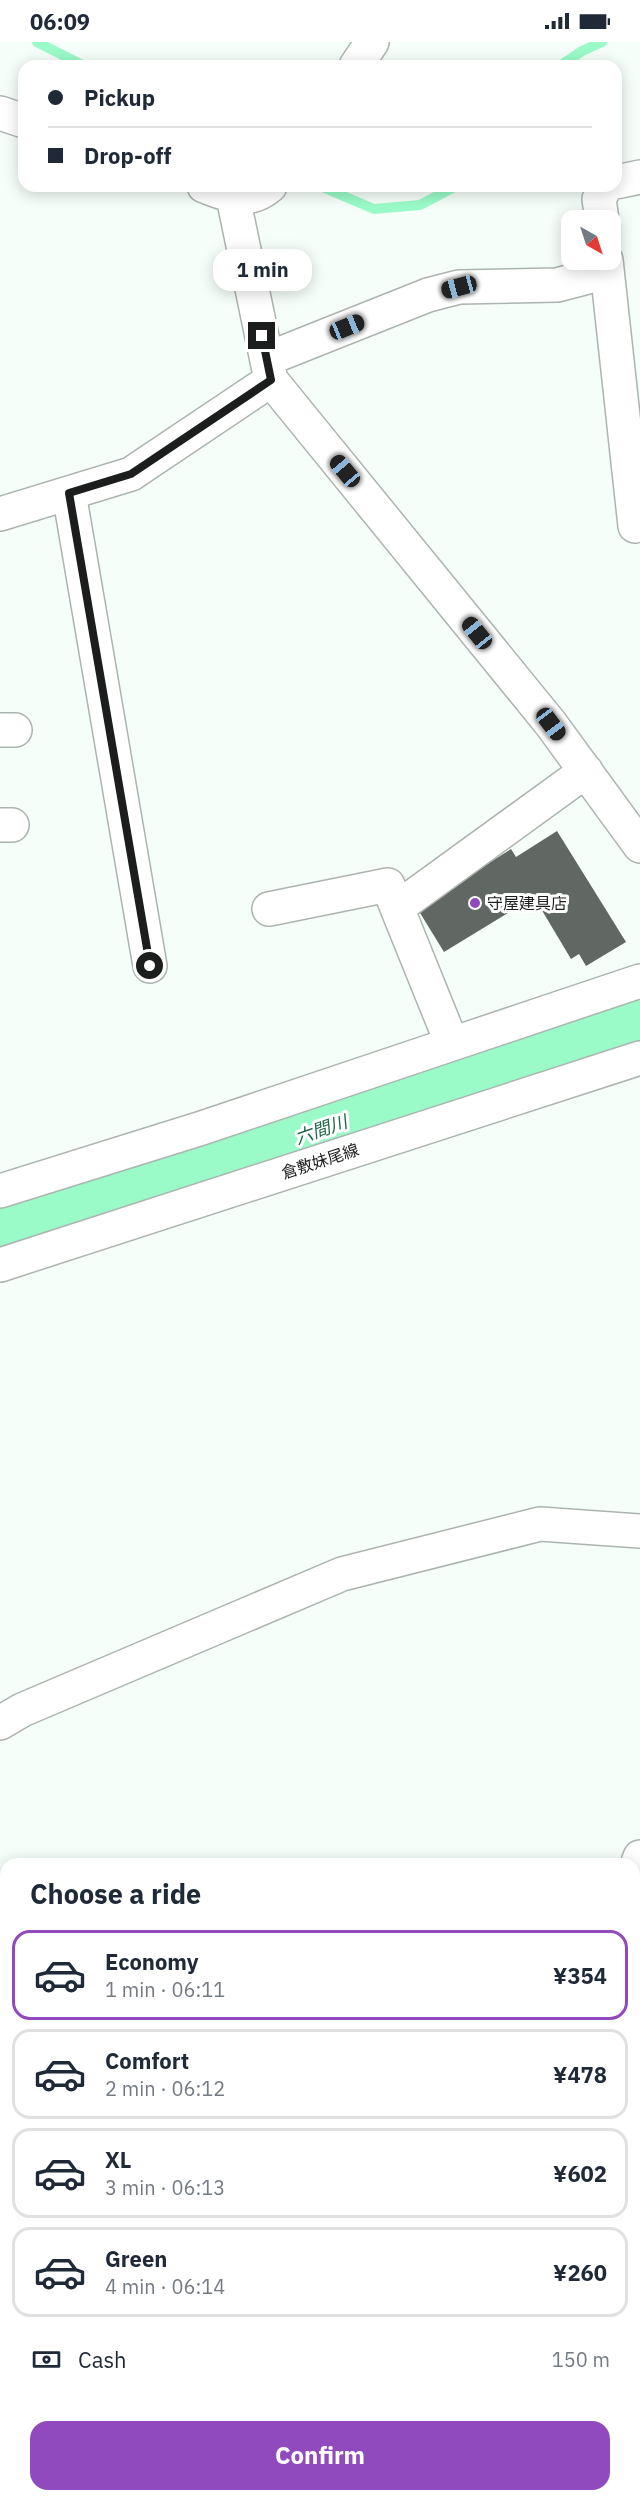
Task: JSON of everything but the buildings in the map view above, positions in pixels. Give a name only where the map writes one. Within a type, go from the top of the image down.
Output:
[{"type":"street","points":[[360,60],[372,42]]},
{"type":"street","points":[[0,113],[18,119]]},
{"type":"street","points":[[622,181],[640,177]]},
{"type":"street","points":[[219,192],[269,370],[637,835]]},
{"type":"street","points":[[229,192],[259,195],[263,192]]},
{"type":"street","points":[[601,210],[599,199],[603,192]]},
{"type":"street","points":[[0,514],[131,474],[269,370],[428,295],[459,287],[557,285],[596,270]]},
{"type":"street","points":[[607,270],[635,526]]},
{"type":"street","points":[[69,493],[150,966]]},
{"type":"street","points":[[398,908],[586,771]]},
{"type":"street","points":[[269,909],[388,885],[452,1044]]},
{"type":"street","points":[[0,1191],[202,1128],[640,981]]},
{"type":"street","name":"倉敷妹尾線","points":[[0,1265],[640,1058]]},
{"type":"street","points":[[0,1723],[22,1710],[342,1575],[540,1524],[640,1531]]},
{"type":"waterway","points":[[37,42],[72,60]]},
{"type":"waterway","points":[[569,60],[602,42]]},
{"type":"waterway","points":[[334,192],[374,209],[420,205],[445,192]]},
{"type":"waterway","name":"六間川","points":[[0,1231],[164,1183],[640,1022]]},
{"type":"place","name":"守屋建具店","points":[[475,903]]},
{"type":"route","points":[[150,966],[69,493],[131,474],[271,380],[262,336]]}]
